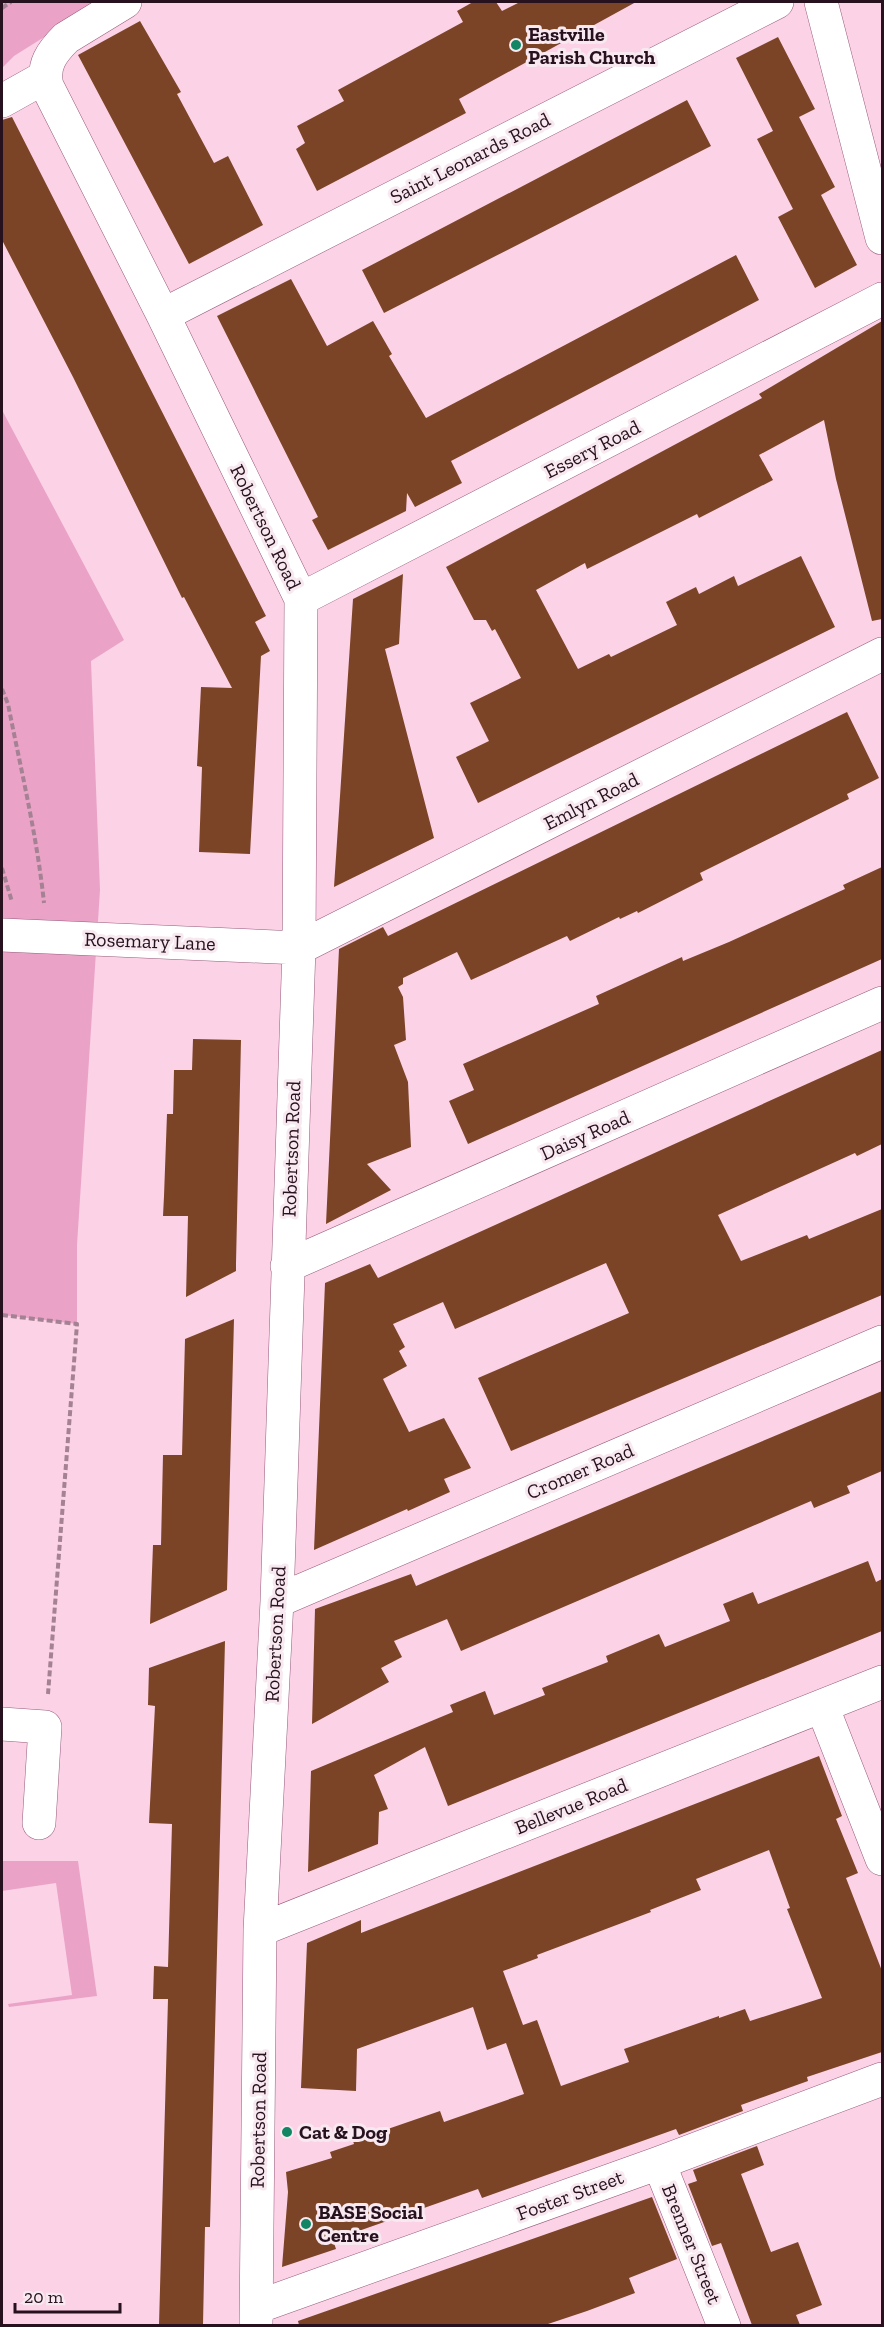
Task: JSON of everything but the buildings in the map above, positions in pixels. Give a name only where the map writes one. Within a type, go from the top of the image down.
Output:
[{"type":"street","points":[[2,101],[45,77],[46,65],[66,38],[125,2]]},
{"type":"street","name":"Saint Leonards Road","points":[[163,315],[777,2]]},
{"type":"street","points":[[821,2],[871,141],[882,238]]},
{"type":"street","name":"Robertson Road","points":[[45,77],[55,105],[163,315],[301,599],[299,948],[277,1601],[260,1930],[256,2316]]},
{"type":"street","name":"Essery Road","points":[[301,599],[882,299]]},
{"type":"street","name":"Emlyn Road","points":[[299,948],[882,654]]},
{"type":"street","name":"Rosemary Lane","points":[[2,935],[299,948]]},
{"type":"street","name":"Daisy Road","points":[[287,1266],[882,1003]]},
{"type":"street","name":"Cromer Road","points":[[277,1601],[882,1342]]},
{"type":"street","name":"Bellevue Road","points":[[260,1930],[882,1682]]},
{"type":"street","points":[[822,1706],[882,1859]]},
{"type":"street","points":[[2,1724],[45,1727],[39,1823]]},
{"type":"street","name":"Foster Street","points":[[256,2316],[882,2079]]},
{"type":"street","name":"Brenner Street","points":[[659,2163],[724,2325]]},
{"type":"path","points":[[2,8],[11,2]]},
{"type":"path","points":[[2,688],[8,704],[30,811],[40,870],[47,937]]},
{"type":"path","points":[[2,1315],[77,1324],[45,1727]]},
{"type":"shaded area","points":[[2,2],[100,2],[14,56],[2,68]]},
{"type":"shaded area","points":[[2,410],[124,640],[91,661],[100,890],[77,1245],[77,1324],[2,1315]]},
{"type":"shaded area","points":[[2,1861],[78,1861],[97,1996],[9,2007],[8,2004],[72,1995],[56,1883],[2,1891]]},
{"type":"place","name":"Eastville Parish Church","points":[[516,45]]},
{"type":"place","name":"Cat & Dog","points":[[287,2132]]},
{"type":"place","name":"BASE Social Centre","points":[[306,2224]]}]
